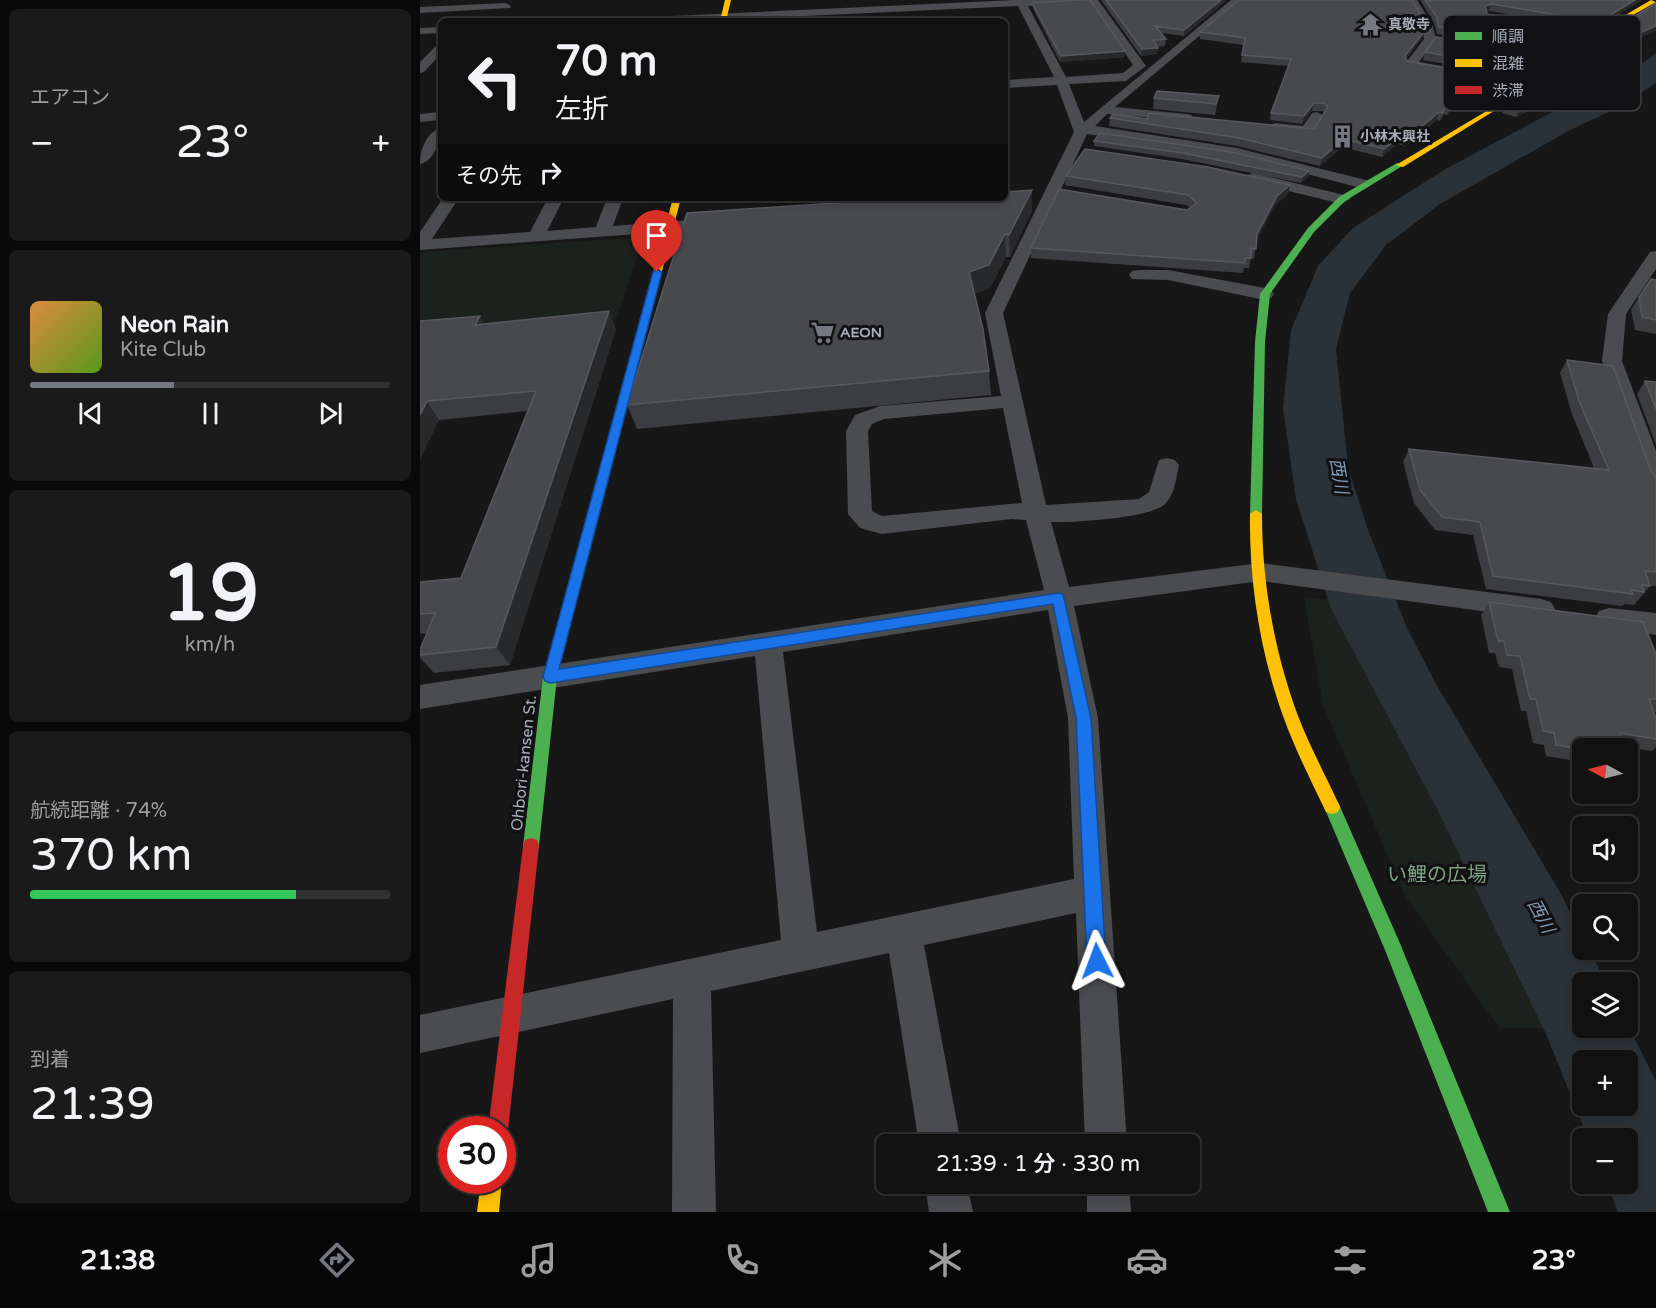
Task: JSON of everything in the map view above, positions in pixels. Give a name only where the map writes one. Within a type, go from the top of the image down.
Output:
[{"type":"street","points":[[723,18],[728,0]]},
{"type":"street","points":[[807,17],[809,0]]},
{"type":"street","points":[[765,18],[807,17],[945,3],[1086,0]]},
{"type":"street","points":[[1094,0],[1140,66],[1134,78]]},
{"type":"street","points":[[1106,1134],[1083,718],[1059,598],[1036,513],[994,313],[1052,196],[1082,141],[1104,110],[1134,78],[1237,0]]},
{"type":"street","points":[[1412,0],[1436,40],[1411,64],[1443,70]]},
{"type":"street","points":[[1630,15],[1655,0]]},
{"type":"street","points":[[1021,2],[1061,80],[1082,141]]},
{"type":"street","points":[[945,3],[950,18]]},
{"type":"street","points":[[420,10],[506,6]]},
{"type":"street","points":[[643,15],[662,18]]},
{"type":"street","points":[[420,31],[438,30]]},
{"type":"street","points":[[420,69],[438,49]]},
{"type":"street","points":[[1008,84],[1134,78]]},
{"type":"street","points":[[1104,110],[1204,119]]},
{"type":"street","points":[[1490,111],[1342,198],[1311,230],[1265,294],[1260,342],[1255,537],[1265,620],[1286,704],[1393,948],[1499,1212]]},
{"type":"street","points":[[420,118],[438,116]]},
{"type":"street","points":[[1260,125],[1307,130],[1317,116]]},
{"type":"street","points":[[420,160],[438,136]]},
{"type":"street","points":[[1082,141],[1237,152],[1365,184]]},
{"type":"street","points":[[1233,174],[1342,198]]},
{"type":"street","points":[[420,244],[448,201]]},
{"type":"street","points":[[536,236],[554,201]]},
{"type":"street","points":[[602,232],[614,201]]},
{"type":"street","name":"Ohbori-kansen St.","points":[[500,1116],[550,677],[676,201]]},
{"type":"street","points":[[420,244],[740,222]]},
{"type":"street","points":[[1656,256],[1617,314],[1612,361],[1656,483]]},
{"type":"street","points":[[1138,275],[1168,275],[1265,294]]},
{"type":"street","points":[[1012,401],[880,413],[863,420],[857,431],[860,514],[869,522],[882,525],[1012,511],[1059,514],[1151,504],[1161,496],[1167,465]]},
{"type":"street","points":[[420,697],[1059,598],[1260,572],[1656,624]]},
{"type":"street","points":[[768,643],[801,954]]},
{"type":"street","points":[[420,1034],[1094,892]]},
{"type":"street","points":[[904,932],[938,1134]]},
{"type":"street","points":[[692,977],[694,1212]]},
{"type":"street","points":[[488,1212],[490,1194]]},
{"type":"street","points":[[948,1194],[951,1212]]},
{"type":"street","points":[[1108,1194],[1109,1212]]},
{"type":"green space","points":[[643,237],[617,319],[420,335],[420,252]]},
{"type":"green space","name":"い鯉の広場","points":[[1304,597],[1340,600],[1552,1029],[1499,1028],[1405,896],[1323,705]]},
{"type":"water","points":[[1656,53],[1656,83],[1641,93],[1641,64]]},
{"type":"water","name":"西川","points":[[1554,111],[1611,111],[1570,130],[1440,204],[1386,245],[1350,293],[1336,349],[1348,467],[1368,530],[1407,628],[1436,684],[1561,894],[1572,917],[1572,960],[1594,960],[1601,972],[1572,972],[1572,1038],[1634,1038],[1656,1081],[1656,1212],[1618,1212],[1611,1194],[1638,1194],[1638,1128],[1584,1128],[1579,1116],[1638,1116],[1638,1050],[1572,1050],[1572,1098],[1546,1034],[1436,807],[1331,609],[1296,499],[1283,408],[1291,330],[1318,266],[1353,228],[1444,170]]},
{"type":"building","points":[[1090,0],[1125,51],[1061,56],[1032,3]]},
{"type":"building","points":[[1106,0],[1221,0],[1184,30],[1155,26],[1166,39],[1153,40],[1158,48],[1142,49]]},
{"type":"building","points":[[1239,0],[1412,0],[1422,18],[1424,32],[1405,56],[1407,61],[1443,68],[1443,111],[1439,112],[1407,139],[1400,137],[1384,149],[1344,139],[1322,158],[1239,138],[1110,118],[1113,114],[1147,119],[1149,113],[1314,129],[1328,107],[1324,103],[1314,103],[1304,116],[1271,113],[1291,59],[1242,55],[1245,38],[1200,32]]},
{"type":"building","points":[[1425,0],[1635,0],[1610,15],[1557,15],[1492,4],[1485,6],[1487,14],[1493,15],[1443,15],[1443,28],[1439,27],[1436,16]]},
{"type":"building","points":[[1656,3],[1656,26],[1641,32],[1641,15],[1637,15]]},
{"type":"building","points":[[1436,37],[1443,38],[1443,55],[1425,52]]},
{"type":"building","points":[[1157,91],[1219,96],[1216,104],[1154,98]]},
{"type":"building","points":[[1100,133],[1237,153],[1309,171],[1302,177],[1183,153],[1094,141]]},
{"type":"building","points":[[1085,149],[1208,167],[1290,185],[1277,196],[1257,234],[1256,249],[1251,248],[1251,258],[1245,258],[1245,263],[1031,248],[1059,189],[1187,210],[1197,203],[1188,195],[1066,176]]},
{"type":"building","name":"AEON","points":[[1032,190],[1009,235],[1005,234],[989,265],[969,272],[983,329],[989,371],[627,405],[687,213],[866,201],[1008,201],[1008,192]]},
{"type":"building","points":[[1651,279],[1656,280],[1656,320],[1642,317],[1639,297]]},
{"type":"building","points":[[609,311],[496,647],[420,655],[435,613],[420,614],[420,582],[461,578],[536,391],[427,401],[420,415],[420,321],[480,316],[475,325]]},
{"type":"building","points":[[1567,360],[1613,366],[1651,471],[1656,477],[1656,572],[1645,571],[1650,586],[1642,585],[1644,592],[1631,590],[1633,594],[1493,576],[1480,522],[1442,517],[1420,490],[1409,449],[1609,470],[1579,401]]},
{"type":"building","points":[[1645,381],[1656,382],[1656,409]]},
{"type":"building","points":[[1489,602],[1643,622],[1656,654],[1656,699],[1649,699],[1656,718],[1656,739],[1620,733],[1621,738],[1572,738],[1572,747],[1556,745],[1554,733],[1543,731],[1536,699],[1530,699],[1520,656],[1507,655],[1504,641],[1498,641]]},
{"type":"traffic: fast","points":[[1256,514],[1260,342],[1265,294],[1311,230],[1342,199],[1400,165]]},
{"type":"traffic: fast","points":[[531,846],[550,677],[618,422]]},
{"type":"traffic: fast","points":[[1332,807],[1393,947],[1499,1212]]},
{"type":"traffic: slow","points":[[724,18],[728,0]]},
{"type":"traffic: slow","points":[[1629,15],[1655,0]]},
{"type":"traffic: slow","points":[[1400,165],[1490,111]]},
{"type":"traffic: slow","points":[[618,422],[676,201]]},
{"type":"traffic: slow","points":[[1256,514],[1257,561],[1263,609],[1273,657],[1296,729],[1332,807]]},
{"type":"traffic: slow","points":[[488,1212],[490,1194]]},
{"type":"traffic: jam","points":[[500,1116],[531,846]]},
{"type":"place","name":"真敬寺","points":[[1370,24]]},
{"type":"place","name":"小林木興社","points":[[1342,136]]},
{"type":"place","name":"AEON","points":[[822,332]]},
{"type":"route","points":[[657,272],[550,677],[1059,598],[1083,718],[1097,961]]}]
